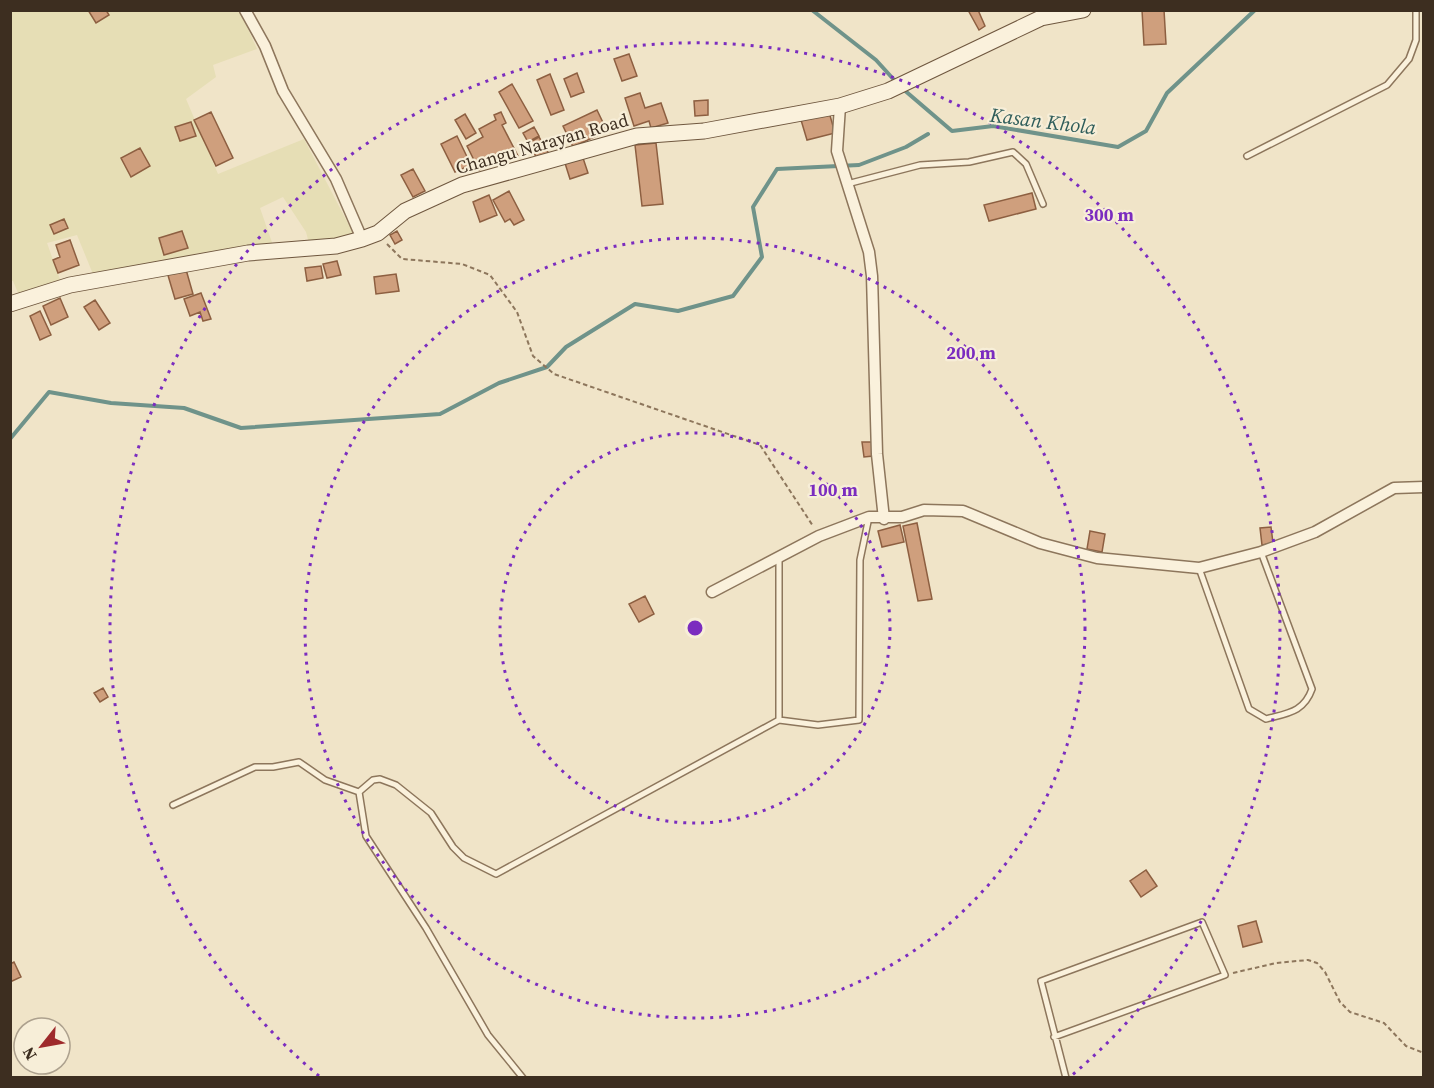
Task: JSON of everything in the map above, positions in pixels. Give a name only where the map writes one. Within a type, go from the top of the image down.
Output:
[{"type":"main road","name":"Changu Narayan Road","points":[[10,304],[81,283],[248,253],[336,246],[362,239],[378,233],[405,212],[462,185],[637,135],[704,131],[840,106],[888,91],[1041,18],[1083,10]]},
{"type":"street","points":[[245,10],[265,46],[283,91],[336,179],[362,239]]},
{"type":"street","points":[[840,106],[837,151],[868,252],[872,276],[877,454],[884,519]]},
{"type":"street","points":[[712,592],[819,536],[869,517],[884,519],[902,517],[924,510],[963,510],[1040,543],[1097,558],[1199,568],[1261,552],[1315,532],[1394,488],[1424,487]]},
{"type":"lane","points":[[1247,156],[1387,86],[1409,59],[1416,40],[1416,10]]},
{"type":"lane","points":[[847,184],[920,165],[969,162],[1013,152],[1026,164],[1044,204]]},
{"type":"lane","points":[[359,792],[373,780],[380,779],[396,785],[431,813],[453,847],[464,858],[496,874],[779,720],[818,725],[860,720],[860,560],[869,517]]},
{"type":"lane","points":[[1199,568],[1249,709],[1266,719],[1294,711],[1307,703],[1312,689],[1261,552]]},
{"type":"lane","points":[[779,557],[779,720]]},
{"type":"lane","points":[[173,806],[255,767],[273,767],[299,762],[325,780],[359,792]]},
{"type":"lane","points":[[359,792],[366,836],[426,928],[488,1035],[523,1077]]},
{"type":"lane","points":[[1054,1037],[1225,975],[1202,922],[1041,981],[1054,1037],[1066,1077]]},
{"type":"path","points":[[378,233],[402,259],[462,264],[490,275],[517,312],[533,356],[554,374],[760,445],[819,536]]},
{"type":"path","points":[[1225,975],[1276,963],[1308,960],[1317,963],[1325,972],[1340,1002],[1350,1012],[1384,1023],[1406,1046],[1424,1053]]},
{"type":"shaded area","points":[[11,11],[240,11],[257,49],[213,65],[216,77],[186,99],[218,174],[304,139],[354,235],[310,247],[306,232],[283,197],[260,208],[275,251],[199,253],[95,279],[77,235],[47,243],[62,285],[21,300],[11,281]]},
{"type":"building","points":[[88,10],[106,10],[109,15],[96,23]]},
{"type":"building","points":[[968,10],[978,10],[985,26],[979,30]]},
{"type":"building","points":[[1142,10],[1164,10],[1166,44],[1144,45]]},
{"type":"building","points":[[629,54],[637,76],[622,81],[614,59]]},
{"type":"building","points":[[577,73],[584,92],[571,97],[564,79]]},
{"type":"building","points":[[550,74],[564,110],[551,115],[537,80]]},
{"type":"building","points":[[512,84],[533,121],[519,128],[499,92]]},
{"type":"building","points":[[640,93],[645,108],[661,103],[668,123],[651,128],[649,121],[634,126],[625,98]]},
{"type":"building","points":[[708,100],[708,115],[695,116],[694,101]]},
{"type":"building","points":[[597,110],[607,131],[573,147],[563,126]]},
{"type":"building","points":[[211,112],[233,158],[216,166],[194,120]]},
{"type":"building","points":[[501,112],[506,123],[502,125],[518,156],[499,166],[497,160],[479,170],[467,146],[483,137],[479,129],[496,120],[494,115]]},
{"type":"building","points":[[829,112],[835,133],[807,140],[801,120]]},
{"type":"building","points":[[465,114],[476,133],[466,139],[455,120]]},
{"type":"building","points":[[191,122],[196,136],[180,141],[175,127]]},
{"type":"building","points":[[534,127],[539,136],[528,142],[523,133]]},
{"type":"building","points":[[457,136],[471,165],[455,172],[441,144]]},
{"type":"building","points":[[539,137],[549,154],[538,160],[528,143]]},
{"type":"building","points":[[656,143],[663,204],[642,206],[635,145]]},
{"type":"building","points":[[140,148],[150,166],[131,177],[121,158]]},
{"type":"building","points":[[582,155],[588,173],[570,179],[564,160]]},
{"type":"building","points":[[413,169],[425,191],[413,197],[401,175]]},
{"type":"building","points":[[509,191],[524,220],[514,225],[510,219],[505,222],[493,200]]},
{"type":"building","points":[[1032,193],[1036,209],[989,221],[984,205]]},
{"type":"building","points":[[489,195],[497,215],[480,222],[473,202]]},
{"type":"building","points":[[64,219],[68,228],[54,234],[50,225]]},
{"type":"building","points":[[182,231],[188,248],[164,255],[159,238]]},
{"type":"building","points":[[397,231],[402,240],[395,244],[390,235]]},
{"type":"building","points":[[70,240],[79,265],[58,273],[53,260],[60,257],[56,245]]},
{"type":"building","points":[[337,261],[341,275],[327,278],[323,264]]},
{"type":"building","points":[[185,266],[193,294],[175,299],[167,272]]},
{"type":"building","points":[[321,266],[323,278],[307,281],[305,268]]},
{"type":"building","points":[[396,274],[399,291],[376,294],[374,277]]},
{"type":"building","points":[[201,293],[211,319],[203,321],[200,312],[190,316],[184,299]]},
{"type":"building","points":[[60,298],[68,317],[51,325],[43,306]]},
{"type":"building","points":[[95,300],[110,323],[99,330],[84,307]]},
{"type":"building","points":[[40,311],[51,335],[40,340],[30,316]]},
{"type":"building","points":[[862,442],[872,442],[873,456],[864,457]]},
{"type":"building","points":[[917,523],[932,599],[918,601],[903,526]]},
{"type":"building","points":[[900,525],[904,542],[882,547],[878,531]]},
{"type":"building","points":[[1271,527],[1273,543],[1262,545],[1260,528]]},
{"type":"building","points":[[1090,531],[1105,534],[1102,552],[1087,549]]},
{"type":"building","points":[[645,596],[654,614],[639,622],[629,604]]},
{"type":"building","points":[[103,688],[108,697],[100,702],[94,693]]},
{"type":"building","points":[[1146,870],[1157,886],[1141,897],[1130,881]]},
{"type":"building","points":[[1256,921],[1262,942],[1243,947],[1238,926]]},
{"type":"building","points":[[14,962],[21,977],[10,982],[10,964]]},
{"type":"waterway","name":"Kasan Khola","points":[[812,10],[876,60],[896,82]]},
{"type":"waterway","name":"Kasan Khola","points":[[903,89],[952,131],[993,126],[1118,147],[1146,131],[1167,93],[1255,10]]},
{"type":"waterway","points":[[10,439],[49,392],[111,403],[184,408],[241,428],[440,414],[499,383],[547,367],[566,347],[635,304],[678,311],[733,296],[762,257],[753,207],[777,169],[859,165],[906,147],[928,134]]}]
